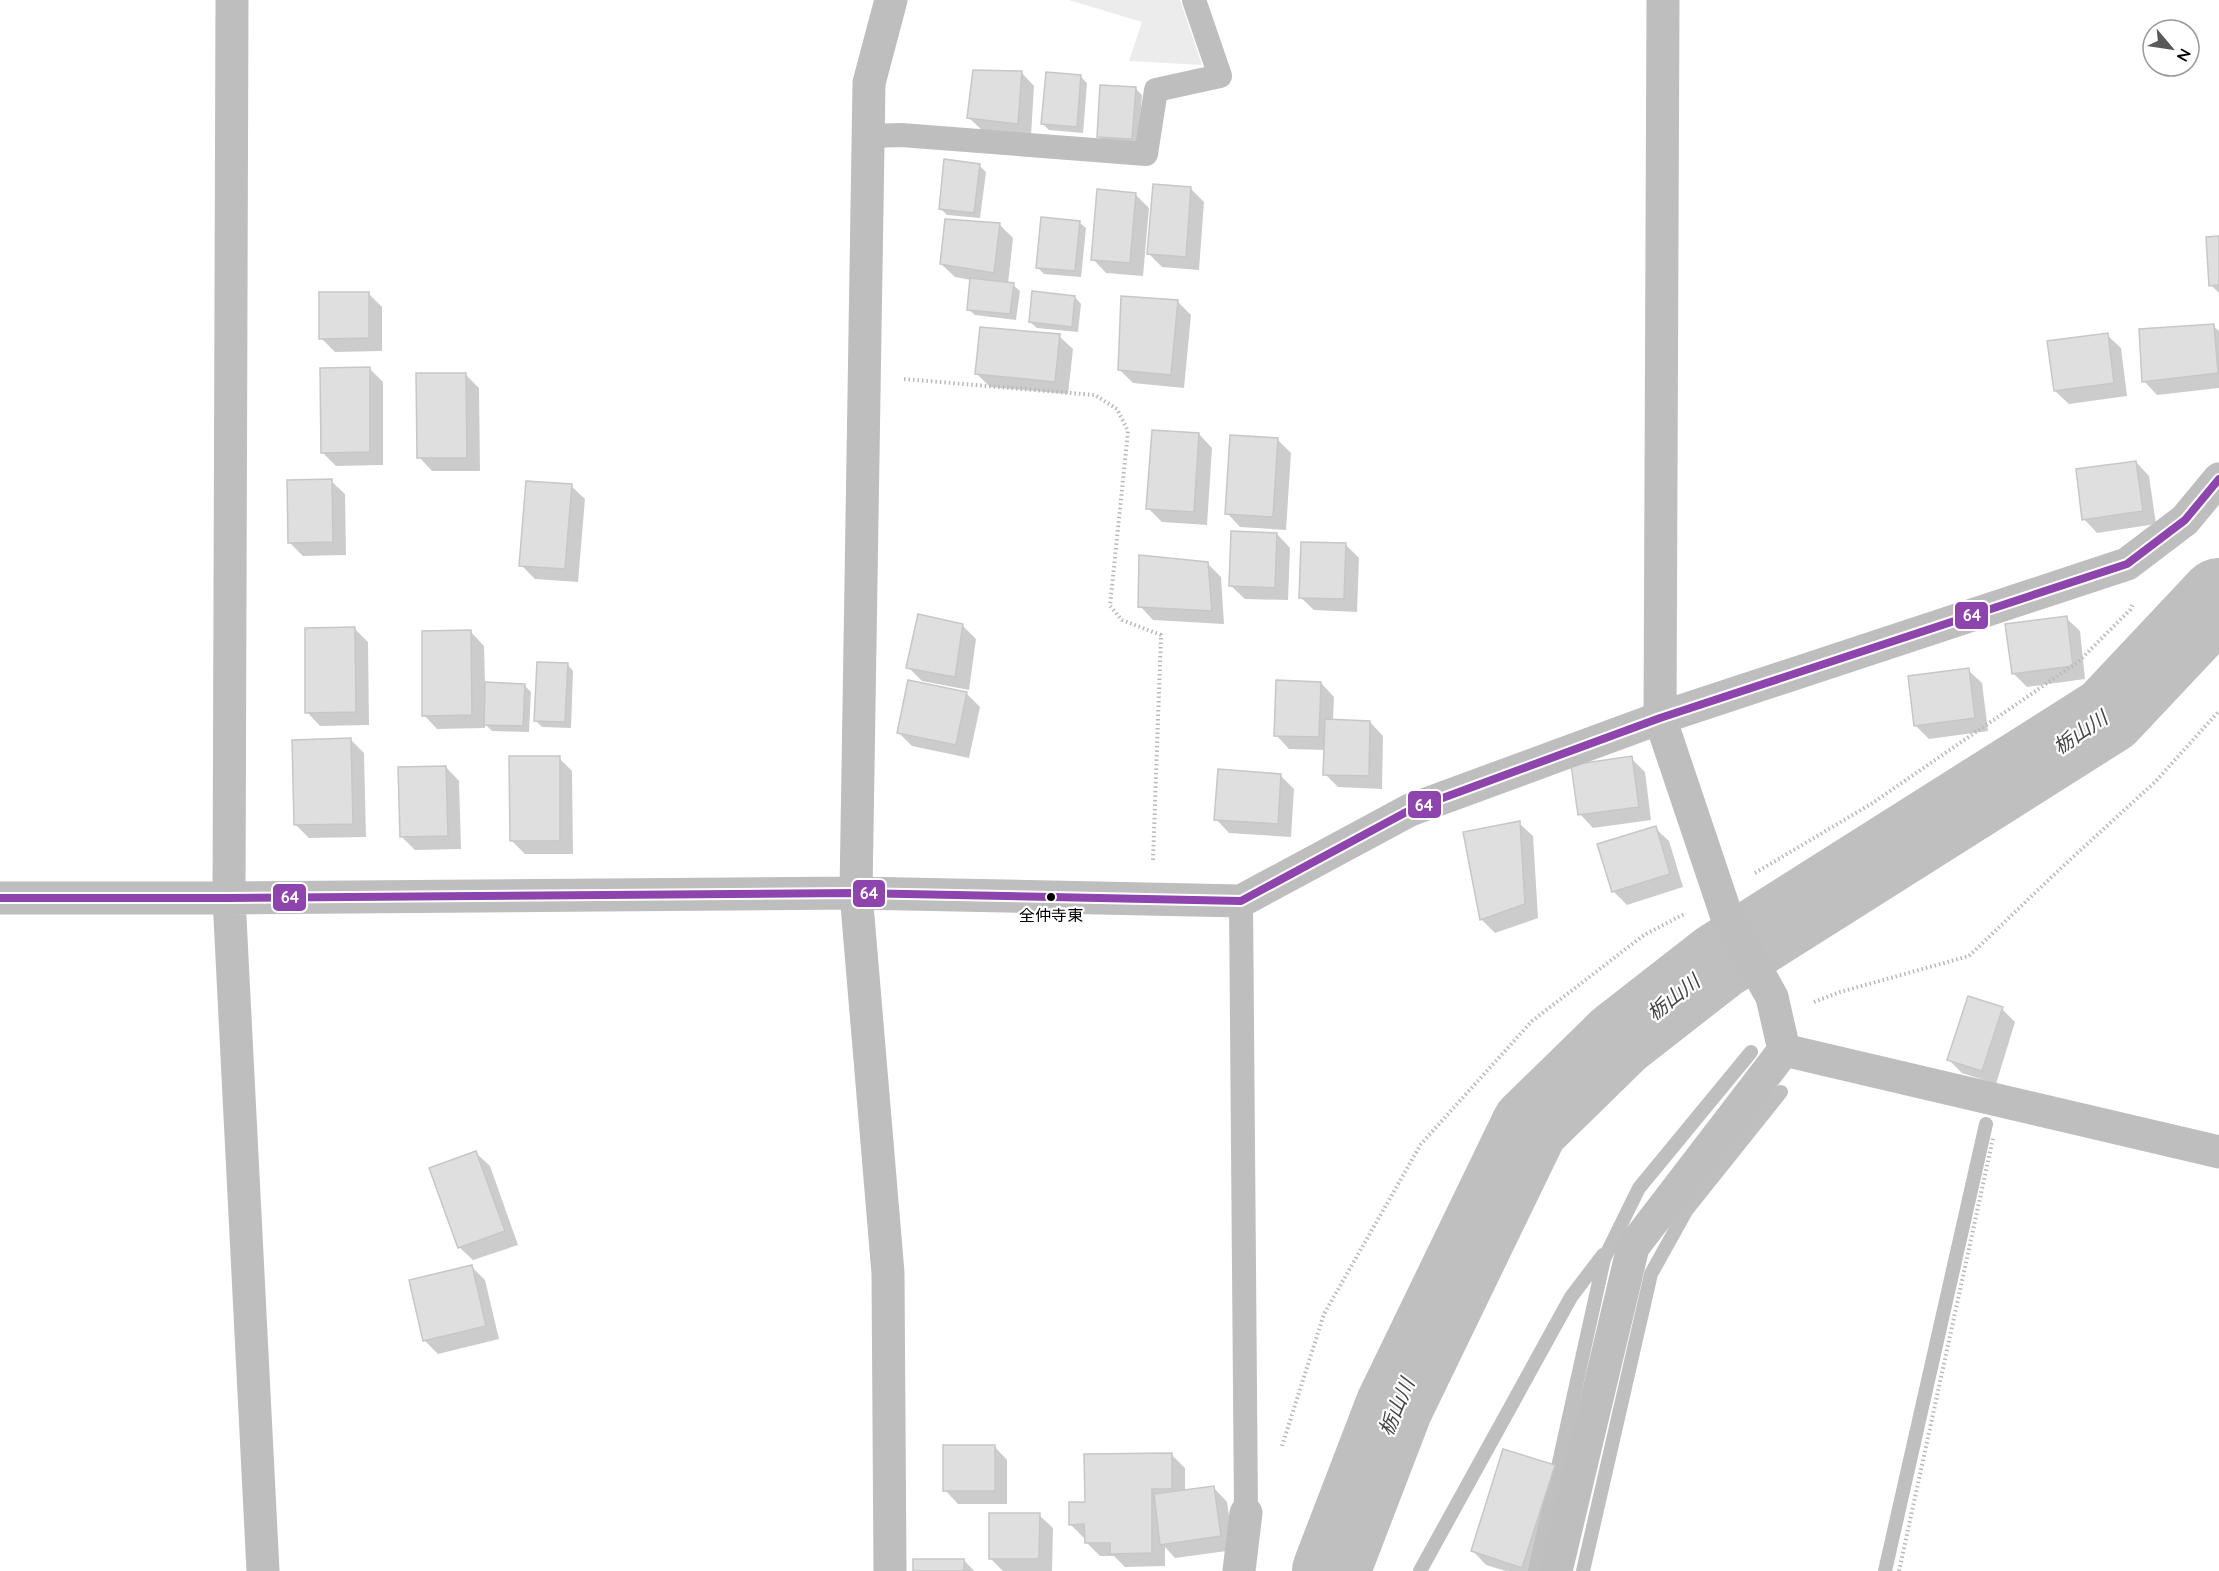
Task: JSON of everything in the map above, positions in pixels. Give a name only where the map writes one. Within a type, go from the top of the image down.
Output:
[{"type":"street","points":[[232,0],[229,898],[263,1571]]},
{"type":"street","points":[[890,1571],[888,1273],[856,893],[869,83],[891,0]]},
{"type":"street","points":[[1664,0],[1660,718],[1723,906],[1774,1007],[1784,1050]]},
{"type":"street","points":[[0,897],[229,898],[856,893],[1241,901],[1410,810],[1660,718],[2127,564],[2185,520],[2219,479]]},
{"type":"street","points":[[1784,1050],[2001,1099],[2219,1152]]},
{"type":"street","points":[[1556,1571],[1633,1247],[1784,1050]]},
{"type":"street","points":[[1239,1571],[1246,1513]]},
{"type":"lane","points":[[868,136],[901,135],[1146,154],[1156,90],[1220,76],[1194,0]]},
{"type":"lane","points":[[1241,901],[1246,1513]]},
{"type":"path","points":[[864,375],[1095,395],[1117,409],[1128,431],[1110,606],[1122,620],[1161,635],[1152,899]]},
{"type":"path","points":[[1281,1451],[1324,1314],[1421,1144],[1532,1021],[1644,935],[1723,906],[2078,662],[2130,610],[2135,600]]},
{"type":"path","points":[[1774,1007],[1840,992],[1969,956],[2156,781],[2219,711]]},
{"type":"path","points":[[1899,1571],[2001,1099]]},
{"type":"shaded area","points":[[1069,0],[1180,0],[1202,65],[1129,61],[1142,22]]},
{"type":"building","points":[[973,70],[1022,71],[1018,124],[967,118]]},
{"type":"building","points":[[1046,72],[1081,75],[1077,127],[1041,124]]},
{"type":"building","points":[[1100,85],[1136,87],[1132,139],[1097,137]]},
{"type":"building","points":[[944,159],[980,164],[974,213],[939,209]]},
{"type":"building","points":[[1153,184],[1191,187],[1186,257],[1147,254]]},
{"type":"building","points":[[1097,189],[1136,193],[1130,263],[1091,260]]},
{"type":"building","points":[[1041,217],[1080,221],[1075,271],[1036,268]]},
{"type":"building","points":[[945,219],[1000,223],[994,273],[940,264]]},
{"type":"building","points":[[2219,236],[2219,285],[2209,286],[2206,237]]},
{"type":"building","points":[[970,278],[1014,283],[1010,314],[967,310]]},
{"type":"building","points":[[1032,291],[1075,296],[1072,327],[1029,322]]},
{"type":"building","points":[[319,292],[369,292],[369,338],[319,339]]},
{"type":"building","points":[[1121,296],[1178,300],[1171,375],[1118,370]]},
{"type":"building","points":[[2214,324],[2218,373],[2142,382],[2139,329]]},
{"type":"building","points":[[980,327],[1060,334],[1055,382],[975,374]]},
{"type":"building","points":[[2108,333],[2114,383],[2054,391],[2047,341]]},
{"type":"building","points":[[370,367],[370,452],[321,453],[320,368]]},
{"type":"building","points":[[416,373],[466,373],[467,458],[417,458]]},
{"type":"building","points":[[1152,430],[1199,433],[1194,512],[1146,509]]},
{"type":"building","points":[[1230,435],[1278,438],[1273,517],[1225,514]]},
{"type":"building","points":[[2136,461],[2143,511],[2082,520],[2076,469]]},
{"type":"building","points":[[332,479],[333,542],[288,543],[287,480]]},
{"type":"building","points":[[526,481],[572,484],[565,569],[519,566]]},
{"type":"building","points":[[1231,531],[1277,533],[1275,588],[1229,586]]},
{"type":"building","points":[[1301,542],[1346,543],[1344,599],[1299,598]]},
{"type":"building","points":[[1139,555],[1208,562],[1212,611],[1138,607]]},
{"type":"building","points":[[918,614],[963,624],[955,677],[906,668]]},
{"type":"building","points":[[2067,616],[2073,666],[2012,674],[2005,624]]},
{"type":"building","points":[[355,627],[356,712],[305,713],[305,628]]},
{"type":"building","points":[[471,630],[472,715],[422,716],[422,631]]},
{"type":"building","points":[[537,662],[568,663],[565,722],[534,721]]},
{"type":"building","points":[[1969,668],[1975,718],[1914,726],[1908,676]]},
{"type":"building","points":[[908,680],[967,692],[956,745],[897,733]]},
{"type":"building","points":[[1276,680],[1321,682],[1319,737],[1274,736]]},
{"type":"building","points":[[485,682],[525,684],[523,726],[484,725]]},
{"type":"building","points":[[1325,719],[1370,721],[1369,776],[1323,775]]},
{"type":"building","points":[[351,738],[353,824],[294,825],[292,740]]},
{"type":"building","points":[[509,756],[560,756],[560,841],[510,841]]},
{"type":"building","points":[[1632,756],[1639,807],[1578,815],[1571,765]]},
{"type":"building","points":[[446,766],[448,836],[400,837],[398,767]]},
{"type":"building","points":[[1218,769],[1281,774],[1278,824],[1214,820]]},
{"type":"building","points":[[1520,821],[1525,904],[1480,920],[1463,832]]},
{"type":"building","points":[[1656,826],[1670,874],[1612,892],[1597,844]]},
{"type":"building","points":[[1968,996],[2003,1007],[1982,1071],[1947,1060]]},
{"type":"building","points":[[476,1151],[505,1231],[458,1248],[429,1168]]},
{"type":"building","points":[[472,1265],[486,1326],[423,1341],[409,1280]]},
{"type":"building","points":[[943,1445],[995,1445],[995,1491],[943,1491]]},
{"type":"building","points":[[1503,1449],[1555,1465],[1522,1568],[1471,1551]]},
{"type":"building","points":[[1172,1453],[1172,1489],[1152,1489],[1152,1553],[1110,1554],[1110,1543],[1085,1543],[1084,1524],[1069,1525],[1069,1502],[1085,1502],[1084,1454]]},
{"type":"building","points":[[1214,1486],[1221,1536],[1160,1545],[1154,1494]]},
{"type":"building","points":[[989,1513],[1040,1513],[1039,1559],[989,1559]]},
{"type":"building","points":[[913,1559],[964,1559],[964,1571],[913,1571]]},
{"type":"waterway","name":"栃山川","points":[[1331,1571],[1394,1407],[1530,1126],[1619,1039],[1719,961],[2108,715],[2219,597]]},
{"type":"waterway","points":[[1535,1571],[1604,1259],[1639,1188],[1751,1052]]},
{"type":"waterway","points":[[1583,1571],[1651,1274],[1686,1211],[1781,1092]]},
{"type":"waterway","points":[[1885,1571],[1986,1124]]},
{"type":"waterway","points":[[1420,1571],[1571,1297],[1603,1255]]},
{"type":"transit line","name":"64","points":[[0,898],[856,893],[1241,901],[1410,810],[1660,718],[2127,564],[2185,520],[2219,479]]},
{"type":"place","name":"全仲寺東","points":[[1051,897]]}]
